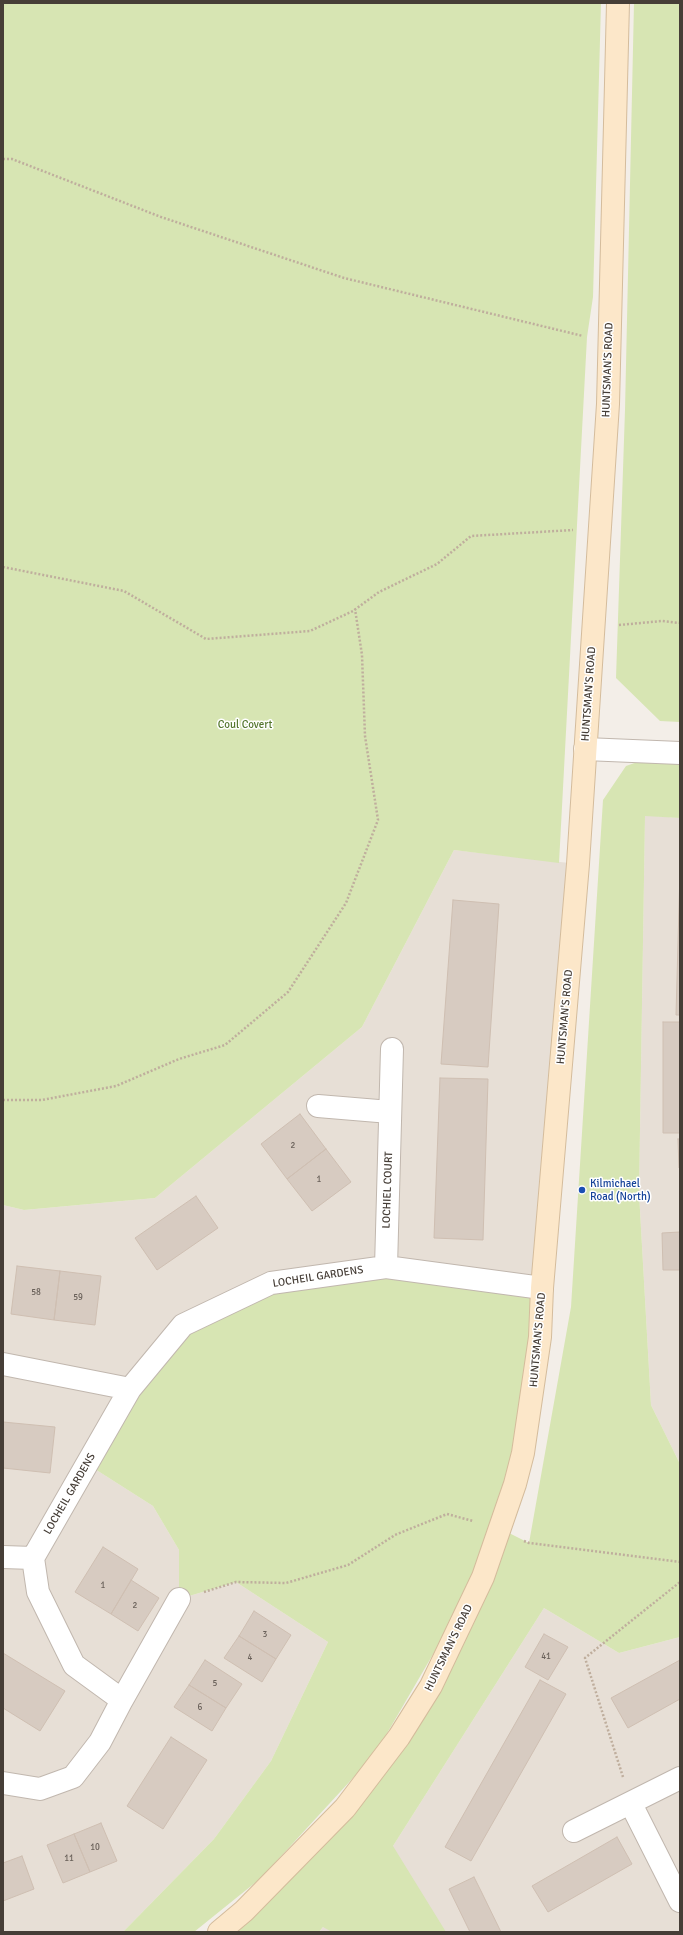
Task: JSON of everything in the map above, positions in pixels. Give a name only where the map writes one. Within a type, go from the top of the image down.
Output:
[{"type":"street","name":"HUNTSMAN'S ROAD","points":[[219,1932],[244,1911],[345,1808],[399,1737],[431,1686],[483,1577],[515,1484],[523,1453],[533,1397],[540,1337],[542,1288],[576,891],[600,529],[608,404],[618,3]]},
{"type":"street","points":[[585,749],[680,754]]},
{"type":"street","name":"LOCHIEL COURT","points":[[386,1267],[392,1049]]},
{"type":"street","points":[[318,1106],[390,1112]]},
{"type":"street","name":"LOCHEIL GARDENS","points":[[33,1558],[130,1389],[183,1325],[271,1283],[386,1267],[542,1288]]},
{"type":"street","points":[[3,1364],[130,1389]]},
{"type":"street","points":[[3,1557],[33,1558],[38,1592],[74,1665],[122,1700]]},
{"type":"street","points":[[3,1783],[40,1789],[73,1777],[100,1742],[179,1599]]},
{"type":"street","points":[[574,1831],[631,1804],[680,1778]]},
{"type":"street","points":[[631,1804],[680,1901]]},
{"type":"path","points":[[3,159],[12,159],[161,217],[344,278],[609,343]]},
{"type":"path","points":[[3,567],[29,574],[124,591],[206,639],[310,630],[355,609],[379,592],[437,564],[471,536],[600,529]]},
{"type":"path","points":[[3,1100],[42,1100],[116,1086],[179,1059],[225,1045],[288,992],[346,903],[378,820],[365,736],[362,655],[355,609]]},
{"type":"path","points":[[593,628],[662,621],[680,623]]},
{"type":"path","points":[[179,1599],[236,1582],[286,1583],[348,1565],[395,1535],[447,1514]]},
{"type":"path","points":[[499,1528],[529,1543],[680,1562]]},
{"type":"path","points":[[631,1804],[585,1658],[680,1582]]},
{"type":"shaded area","points":[[645,815],[680,818],[680,1464],[651,1405],[639,1193]]},
{"type":"shaded area","points":[[454,850],[578,864],[542,1288],[87,1464],[153,1506],[179,1550],[179,1599],[236,1582],[328,1642],[271,1761],[214,1839],[123,1932],[3,1932],[3,1205],[24,1210],[155,1198],[362,1027]]},
{"type":"shaded area","points":[[544,1608],[619,1653],[680,1637],[680,1932],[319,1932],[393,1846]]},
{"type":"green space","name":"Coul Covert","points":[[3,3],[601,3],[593,297],[587,337],[559,863],[454,850],[362,1027],[155,1198],[24,1210],[3,1205]]},
{"type":"green space","points":[[634,3],[680,3],[680,722],[660,721],[616,678],[625,410]]},
{"type":"green space","points":[[663,753],[680,753],[680,818],[645,816],[639,1193],[651,1405],[680,1464],[680,1637],[619,1653],[544,1608],[393,1846],[446,1932],[332,1932],[323,1927],[319,1932],[219,1932],[280,1874],[431,1686],[443,1637],[375,1754],[261,1878],[194,1932],[123,1932],[214,1839],[271,1761],[328,1642],[236,1582],[179,1599],[179,1550],[153,1506],[87,1464],[183,1325],[271,1283],[386,1267],[542,1288],[499,1528],[529,1543],[571,1307],[603,800],[626,766]]},
{"type":"building","points":[[680,871],[680,1015],[676,1015]]},
{"type":"building","points":[[453,900],[499,904],[488,1067],[441,1064]]},
{"type":"building","points":[[663,1022],[680,1022],[680,1133],[663,1133]]},
{"type":"building","points":[[440,1078],[488,1079],[483,1240],[434,1238]]},
{"type":"building","points":[[300,1114],[326,1149],[287,1179],[261,1144]]},
{"type":"building","points":[[678,1139],[680,1139],[680,1168],[679,1168]]},
{"type":"building","points":[[326,1149],[351,1182],[312,1211],[287,1179]]},
{"type":"building","points":[[196,1196],[218,1228],[157,1270],[135,1238]]},
{"type":"building","points":[[680,1232],[680,1270],[663,1270],[662,1233]]},
{"type":"building","points":[[17,1266],[60,1271],[54,1320],[11,1314]]},
{"type":"building","points":[[60,1271],[101,1276],[95,1325],[54,1320]]},
{"type":"building","points":[[3,1422],[55,1427],[50,1473],[3,1468]]},
{"type":"building","points":[[103,1547],[138,1569],[111,1614],[75,1592]]},
{"type":"building","points":[[131,1580],[159,1598],[138,1631],[111,1614]]},
{"type":"building","points":[[254,1611],[291,1635],[276,1659],[239,1636]]},
{"type":"building","points":[[544,1634],[568,1647],[548,1680],[525,1667]]},
{"type":"building","points":[[239,1636],[276,1659],[262,1682],[224,1658]]},
{"type":"building","points":[[3,1653],[65,1691],[40,1731],[3,1708]]},
{"type":"building","points":[[205,1660],[242,1684],[226,1708],[189,1685]]},
{"type":"building","points":[[680,1660],[680,1699],[628,1728],[611,1698]]},
{"type":"building","points":[[540,1680],[566,1694],[471,1861],[445,1847]]},
{"type":"building","points":[[189,1685],[226,1708],[212,1731],[174,1707]]},
{"type":"building","points":[[171,1737],[207,1760],[163,1829],[127,1806]]},
{"type":"building","points":[[101,1823],[117,1861],[90,1872],[74,1834]]},
{"type":"building","points":[[74,1834],[90,1872],[63,1883],[47,1845]]},
{"type":"building","points":[[617,1837],[632,1864],[548,1912],[532,1886]]},
{"type":"building","points":[[22,1856],[34,1889],[3,1901],[3,1863]]},
{"type":"building","points":[[474,1877],[501,1932],[470,1932],[449,1889]]},
{"type":"place","name":"Kilmichael Road (North)","points":[[582,1190]]}]
